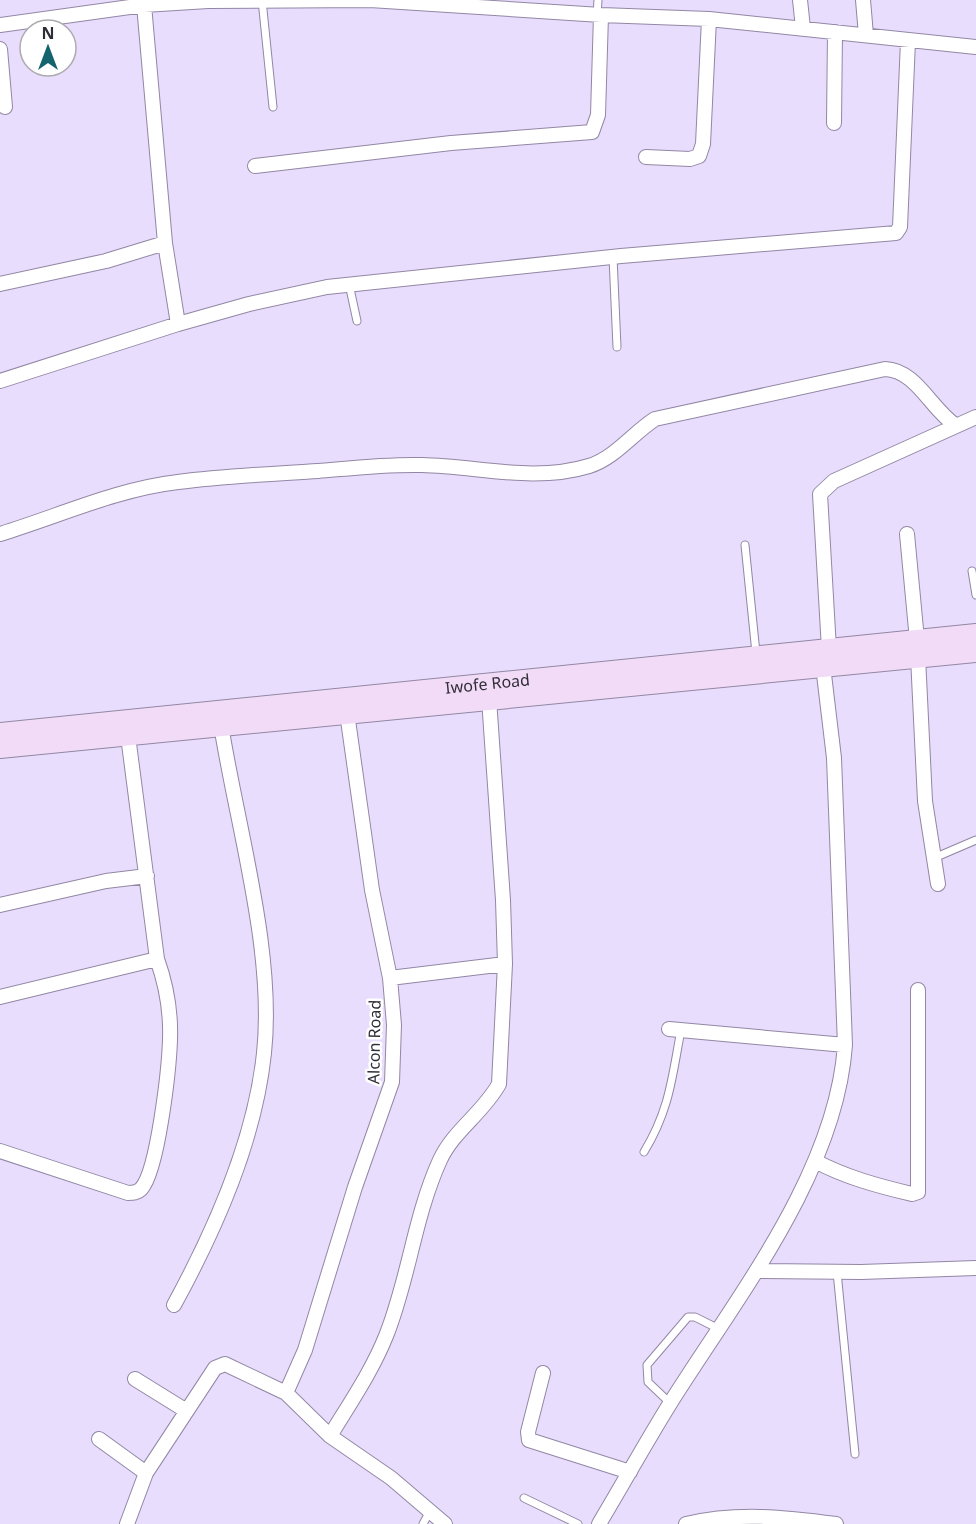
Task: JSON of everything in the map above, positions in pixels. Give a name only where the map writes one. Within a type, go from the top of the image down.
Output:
[{"type":"street","points":[[77,14],[78,0]]},
{"type":"street","points":[[0,25],[144,5],[208,1],[370,0],[524,5],[599,15],[709,19],[976,47]]},
{"type":"street","points":[[800,0],[803,28]]},
{"type":"street","points":[[863,0],[866,35]]},
{"type":"street","points":[[144,5],[165,243],[178,324]]},
{"type":"street","points":[[255,166],[451,143],[592,132],[598,115],[599,15]]},
{"type":"street","points":[[646,157],[690,159],[699,156],[703,144],[709,19]]},
{"type":"street","points":[[834,123],[835,32]]},
{"type":"street","points":[[0,381],[178,324],[249,304],[349,284],[614,257],[896,233],[900,226],[908,41]]},
{"type":"street","points":[[0,49],[5,107]]},
{"type":"street","points":[[0,284],[106,261],[165,243]]},
{"type":"street","points":[[0,534],[143,487],[178,482],[377,465],[425,465],[521,474],[569,471],[591,465],[617,450],[635,432],[655,419],[885,369],[904,373],[945,418],[955,425]]},
{"type":"street","points":[[599,1524],[670,1403],[757,1271],[815,1161],[843,1076],[845,1045],[834,758],[826,657],[820,494],[834,481],[939,436],[955,425],[976,417]]},
{"type":"street","points":[[907,534],[917,649],[925,801],[938,884]]},
{"type":"street","name":"Iwofe Road","points":[[917,649],[976,634]]},
{"type":"street","name":"Iwofe Road","points":[[0,748],[489,699],[826,657],[917,649],[976,652]]},
{"type":"street","name":"Iwofe Road","points":[[0,733],[756,656],[826,657]]},
{"type":"street","points":[[330,1436],[377,1356],[387,1334],[415,1230],[441,1159],[453,1138],[491,1098],[499,1084],[505,964],[501,835],[489,699]]},
{"type":"street","name":"Alcon Road","points":[[286,1393],[305,1350],[355,1186],[392,1082],[394,1025],[390,978],[372,890],[347,713]]},
{"type":"street","points":[[174,1305],[211,1233],[233,1172],[246,1134],[264,1053],[266,1015],[259,932],[221,725]]},
{"type":"street","points":[[0,1151],[128,1193],[135,1193],[142,1187],[152,1160],[160,1121],[170,1040],[166,990],[157,959],[128,736]]},
{"type":"street","points":[[0,905],[106,881],[147,876]]},
{"type":"street","points":[[0,997],[157,959]]},
{"type":"street","points":[[390,978],[505,964]]},
{"type":"street","points":[[815,1161],[837,1173],[872,1184],[912,1194],[918,1192],[918,990]]},
{"type":"street","points":[[675,1029],[845,1045]]},
{"type":"street","points":[[757,1271],[837,1272],[976,1268]]},
{"type":"street","points":[[127,1524],[146,1473],[185,1410],[219,1365],[225,1364],[286,1393],[330,1436],[391,1478],[445,1524]]},
{"type":"street","points":[[543,1373],[528,1432],[529,1440],[630,1472]]},
{"type":"street","points":[[135,1379],[185,1410]]},
{"type":"street","points":[[99,1439],[146,1473]]},
{"type":"street","points":[[686,1524],[714,1517],[744,1520],[786,1516],[836,1524]]},
{"type":"lane","points":[[262,0],[273,107]]},
{"type":"lane","points":[[598,0],[599,15]]},
{"type":"lane","points":[[614,257],[617,347]]},
{"type":"lane","points":[[349,284],[357,321]]},
{"type":"lane","points":[[745,544],[756,656]]},
{"type":"lane","points":[[972,571],[976,595]]},
{"type":"lane","points":[[933,858],[976,840]]},
{"type":"lane","points":[[644,1152],[661,1125],[668,1103],[675,1029]]},
{"type":"lane","points":[[837,1272],[855,1454]]},
{"type":"lane","points":[[670,1403],[648,1382],[647,1365],[688,1317],[695,1317],[719,1329]]},
{"type":"lane","points":[[524,1498],[578,1524]]},
{"type":"lane","points":[[423,1524],[430,1511]]}]
